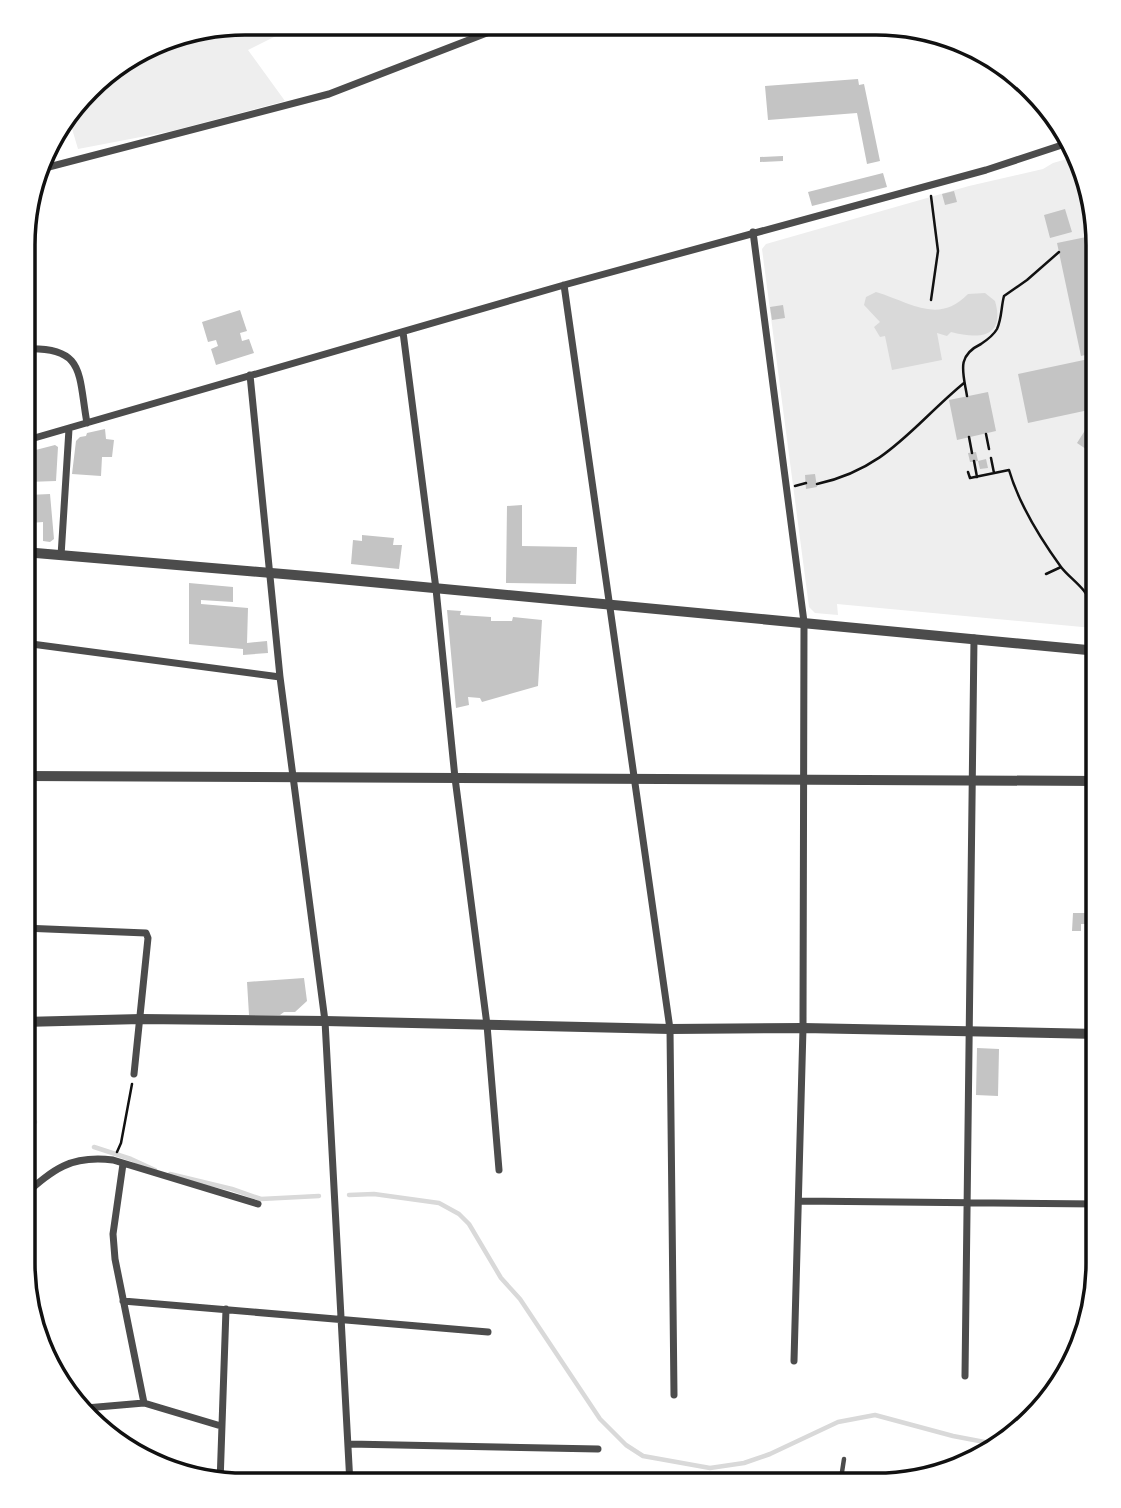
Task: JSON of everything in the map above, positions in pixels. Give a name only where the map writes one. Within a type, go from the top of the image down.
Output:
[{"type":"street","points":[[50,167],[329,94],[482,35]]},
{"type":"street","points":[[35,438],[564,285],[986,170],[1060,145]]},
{"type":"street","points":[[753,232],[804,622],[803,1028],[794,1360]]},
{"type":"street","points":[[564,285],[670,1029],[674,1395]]},
{"type":"street","points":[[403,332],[487,1025],[499,1170]]},
{"type":"street","points":[[35,349],[55,349],[68,355],[76,366],[87,423]]},
{"type":"street","points":[[250,375],[280,677],[325,1021],[350,1473]]},
{"type":"street","points":[[61,556],[69,429]]},
{"type":"street","points":[[35,553],[1086,650]]},
{"type":"street","points":[[965,1376],[965,1202],[974,638]]},
{"type":"street","points":[[35,644],[280,677]]},
{"type":"street","points":[[35,776],[1086,781]]},
{"type":"street","points":[[35,928],[142,931],[148,935],[134,1074]]},
{"type":"street","points":[[35,1022],[141,1019],[325,1021],[670,1029],[803,1028],[1086,1034]]},
{"type":"street","points":[[35,1185],[51,1171],[76,1159],[98,1158],[258,1204]]},
{"type":"street","points":[[123,1164],[113,1234],[122,1301],[144,1402]]},
{"type":"street","points":[[799,1201],[1086,1204]]},
{"type":"street","points":[[122,1301],[488,1332]]},
{"type":"street","points":[[219,1471],[226,1309]]},
{"type":"street","points":[[93,1407],[144,1402],[220,1426]]},
{"type":"street","points":[[349,1444],[598,1449]]},
{"type":"lane","points":[[842,1473],[844,1459]]},
{"type":"path","points":[[931,300],[938,251],[932,197]]},
{"type":"path","points":[[967,396],[963,370],[966,354],[997,329],[1004,296],[1059,252]]},
{"type":"path","points":[[817,484],[860,470],[894,448],[965,382]]},
{"type":"path","points":[[986,434],[989,449]]},
{"type":"path","points":[[969,437],[972,453]]},
{"type":"path","points":[[991,458],[994,473]]},
{"type":"path","points":[[974,461],[977,477]]},
{"type":"path","points":[[1000,465],[1002,472]]},
{"type":"path","points":[[984,468],[985,475]]},
{"type":"path","points":[[968,472],[970,478],[1009,470],[1028,514],[1061,567],[1086,594]]},
{"type":"path","points":[[1046,574],[1061,567]]},
{"type":"path","points":[[121,1143],[134,1074]]},
{"type":"shaded area","points":[[278,35],[248,50],[285,101],[172,131],[78,149],[71,126],[107,87],[140,63],[165,51],[204,39]]},
{"type":"shaded area","points":[[1067,159],[1070,165],[1079,191],[1086,245],[1086,627],[837,604],[838,615],[815,613],[809,607],[762,249],[766,244],[969,186],[1043,169]]},
{"type":"shaded area","points":[[876,292],[935,310],[957,303],[968,294],[985,293],[995,301],[996,323],[993,329],[979,335],[951,332],[947,336],[937,333],[942,360],[892,370],[885,336],[880,337],[874,327],[880,322],[864,305],[866,297]]},
{"type":"building","points":[[858,79],[859,85],[864,84],[880,161],[867,164],[857,113],[768,120],[765,86]]},
{"type":"building","points":[[783,156],[783,161],[760,162],[760,157]]},
{"type":"building","points":[[883,173],[887,187],[812,206],[808,192]]},
{"type":"building","points":[[954,191],[957,202],[945,205],[942,194]]},
{"type":"building","points":[[1065,209],[1072,232],[1050,238],[1044,215]]},
{"type":"building","points":[[1085,237],[1086,355],[1081,356],[1057,243]]},
{"type":"building","points":[[783,305],[785,318],[772,320],[770,307]]},
{"type":"building","points":[[240,310],[247,331],[240,333],[242,341],[249,339],[254,353],[216,365],[211,349],[218,346],[216,340],[208,342],[202,322]]},
{"type":"building","points":[[1086,360],[1086,411],[1028,423],[1018,374]]},
{"type":"building","points":[[988,392],[996,431],[957,440],[949,400]]},
{"type":"building","points":[[105,429],[106,439],[114,440],[112,457],[102,457],[101,476],[72,474],[76,441],[87,433]]},
{"type":"building","points":[[1086,429],[1086,449],[1077,443]]},
{"type":"building","points":[[55,445],[58,447],[56,481],[35,482],[35,450]]},
{"type":"building","points":[[976,452],[978,461],[970,462],[968,453]]},
{"type":"building","points":[[986,459],[988,468],[980,469],[978,461]]},
{"type":"building","points":[[815,474],[817,487],[806,489],[805,475]]},
{"type":"building","points":[[50,494],[54,539],[50,542],[43,541],[43,522],[35,523],[35,495]]},
{"type":"building","points":[[522,505],[522,546],[577,547],[576,584],[506,583],[507,506]]},
{"type":"building","points":[[362,535],[394,538],[393,545],[402,545],[399,569],[351,564],[353,540],[362,541]]},
{"type":"building","points":[[189,583],[233,587],[233,602],[201,600],[201,604],[248,608],[247,643],[267,641],[268,653],[243,655],[243,649],[189,644]]},
{"type":"building","points":[[447,610],[461,611],[460,615],[491,617],[491,621],[512,621],[513,617],[542,620],[538,686],[482,702],[480,698],[468,697],[469,705],[456,708]]},
{"type":"building","points":[[1086,907],[1086,924],[1081,924],[1081,931],[1072,931],[1073,913],[1085,913]]},
{"type":"building","points":[[304,978],[307,1001],[295,1012],[249,1015],[247,982]]},
{"type":"building","points":[[977,1048],[999,1049],[998,1096],[976,1095]]},
{"type":"waterway","points":[[94,1147],[155,1170]]},
{"type":"waterway","points":[[170,1174],[261,1199],[319,1196]]},
{"type":"waterway","points":[[349,1195],[374,1194],[439,1203],[459,1214],[469,1224],[501,1278],[520,1299],[600,1419],[626,1445],[643,1456],[710,1468],[744,1463],[770,1454],[838,1422],[875,1415],[985,1442]]}]
